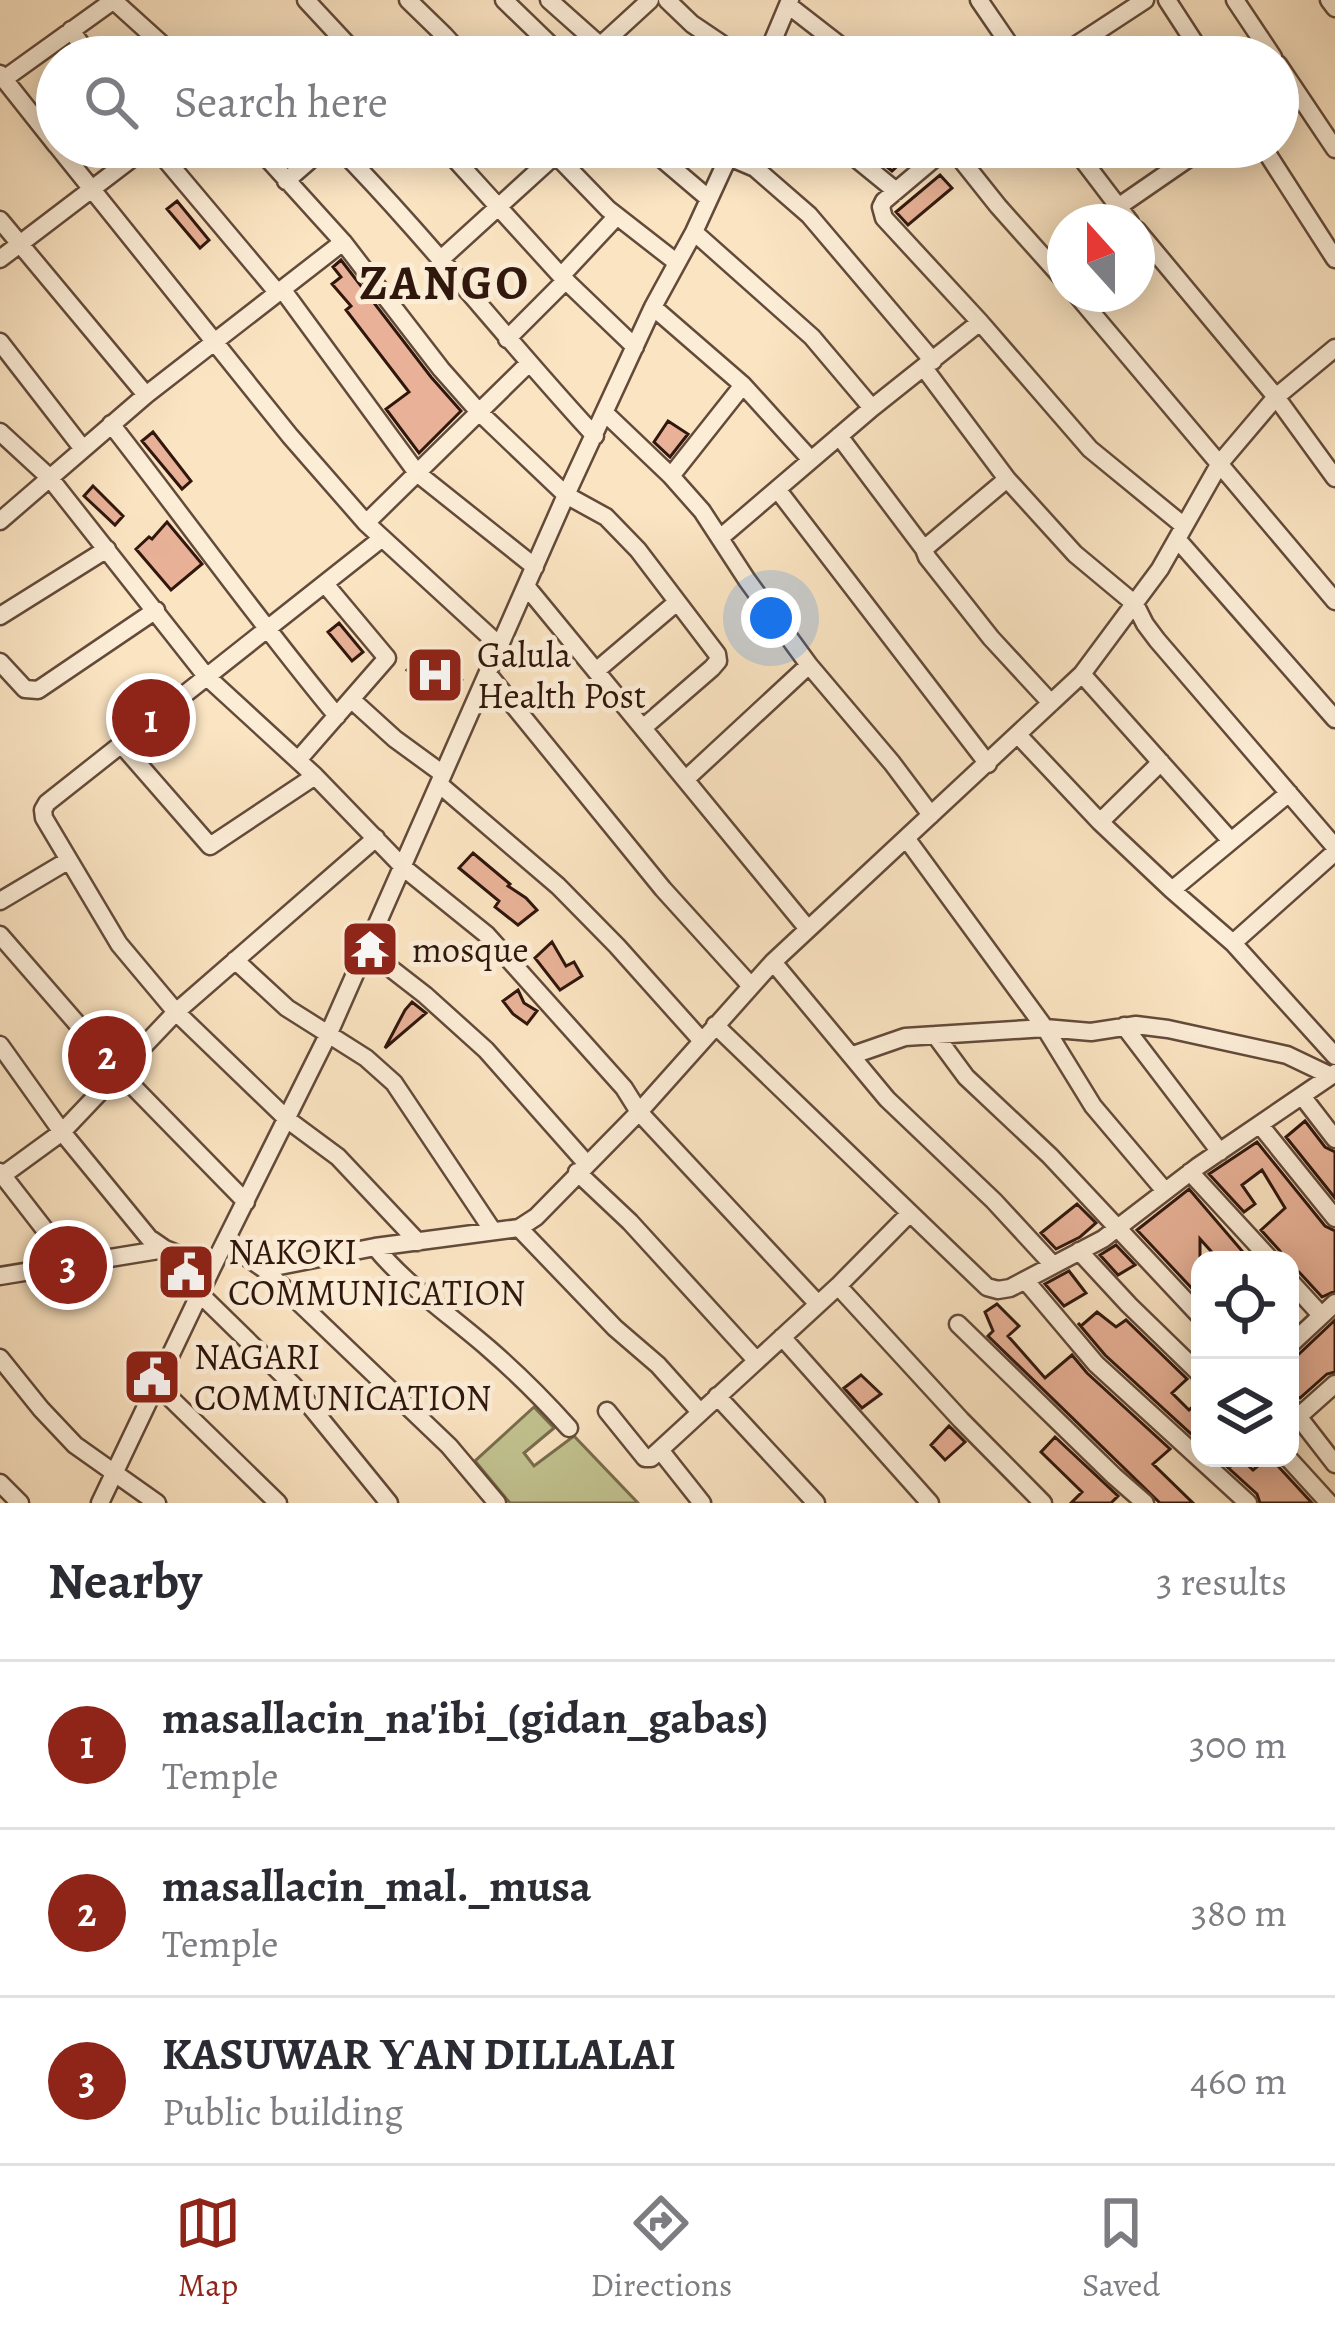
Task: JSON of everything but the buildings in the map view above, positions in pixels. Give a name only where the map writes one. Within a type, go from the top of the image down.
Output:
[{"type":"street","points":[[63,36],[114,0],[153,36]]},
{"type":"street","points":[[306,0],[339,36]]},
{"type":"street","points":[[408,0],[444,35]]},
{"type":"street","points":[[504,0],[541,36]]},
{"type":"street","points":[[549,0],[590,36]]},
{"type":"street","points":[[620,36],[650,0]]},
{"type":"street","points":[[667,0],[710,36]]},
{"type":"street","points":[[979,0],[1004,36]]},
{"type":"street","points":[[1090,36],[1145,0]]},
{"type":"street","points":[[1167,0],[1190,36]]},
{"type":"street","points":[[1235,0],[1259,36]]},
{"type":"street","points":[[1329,0],[1335,8]]},
{"type":"street","points":[[775,36],[789,3],[829,36]]},
{"type":"street","points":[[71,31],[75,36]]},
{"type":"street","points":[[36,54],[2,76],[36,120]]},
{"type":"street","points":[[1299,95],[1335,149]]},
{"type":"street","points":[[74,168],[365,523],[500,646]]},
{"type":"street","points":[[0,259],[120,168]]},
{"type":"street","points":[[170,168],[280,291],[417,473],[535,567]]},
{"type":"street","points":[[275,168],[343,242],[479,412],[566,495],[606,517],[638,550],[716,654],[718,661],[644,727]]},
{"type":"street","points":[[286,181],[301,168]]},
{"type":"street","points":[[358,168],[595,436]]},
{"type":"street","points":[[464,168],[564,278],[635,347]]},
{"type":"street","points":[[440,260],[539,168]]},
{"type":"street","points":[[572,168],[616,216],[676,262]]},
{"type":"street","points":[[672,168],[708,198]]},
{"type":"street","points":[[100,1503],[329,1033],[566,495],[653,307],[694,232],[719,168]]},
{"type":"street","points":[[755,168],[809,215],[928,364],[1007,479],[1075,554],[1136,604],[1157,640],[1334,846],[1233,943]]},
{"type":"street","points":[[868,168],[896,191]]},
{"type":"street","points":[[924,168],[880,207],[884,218],[1090,449],[1181,533],[1335,719]]},
{"type":"street","points":[[967,168],[1047,261]]},
{"type":"street","points":[[1089,168],[1116,204]]},
{"type":"street","points":[[1136,204],[1175,168]]},
{"type":"street","points":[[1276,168],[1335,259]]},
{"type":"street","points":[[507,339],[616,216]]},
{"type":"street","points":[[0,220],[146,395]]},
{"type":"street","points":[[694,232],[812,337],[872,408]]},
{"type":"street","points":[[0,521],[146,395],[343,242]]},
{"type":"street","points":[[1155,252],[1276,398],[1335,478]]},
{"type":"street","points":[[653,307],[743,385],[811,460]]},
{"type":"street","points":[[1091,312],[1333,595]]},
{"type":"street","points":[[720,538],[980,322]]},
{"type":"street","points":[[0,342],[83,448]]},
{"type":"street","points":[[265,1269],[376,1247],[519,1228],[536,1216],[639,1112],[773,962],[1082,674],[1136,604],[1220,463],[1276,398],[1334,351]]},
{"type":"street","points":[[365,523],[528,364]]},
{"type":"street","points":[[671,476],[743,385]]},
{"type":"street","points":[[605,413],[703,511],[809,665],[931,815]]},
{"type":"street","points":[[111,424],[337,716]]},
{"type":"street","points":[[0,432],[49,478],[206,676],[315,776],[404,868],[487,935],[625,1088],[639,1112],[818,1304]]},
{"type":"street","points":[[839,436],[991,638],[1051,703]]},
{"type":"street","points":[[924,549],[1007,479]]},
{"type":"street","points":[[777,489],[988,764]]},
{"type":"street","points":[[382,539],[43,809],[119,944],[176,1012],[288,1120],[338,1157],[418,1242]]},
{"type":"street","points":[[0,616],[107,549]]},
{"type":"street","points":[[298,760],[387,658],[325,584]]},
{"type":"street","points":[[526,586],[808,929]]},
{"type":"street","points":[[596,671],[677,602]]},
{"type":"street","points":[[4,672],[25,689],[38,690],[156,610]]},
{"type":"street","points":[[686,779],[809,665]]},
{"type":"street","points":[[488,674],[663,890],[751,986]]},
{"type":"street","points":[[1082,674],[1231,841]]},
{"type":"street","points":[[352,700],[558,886],[702,1041]]},
{"type":"street","points":[[1018,735],[1100,822],[1233,943],[1335,1056]]},
{"type":"street","points":[[121,744],[210,846],[315,776]]},
{"type":"street","points":[[1100,822],[1161,762]]},
{"type":"street","points":[[1172,890],[1289,793]]},
{"type":"street","points":[[73,1266],[2,1173],[62,1132],[176,1012],[376,838]]},
{"type":"street","points":[[907,838],[1045,1028],[1093,1106],[1166,1191]]},
{"type":"street","points":[[0,901],[69,860]]},
{"type":"street","points":[[0,935],[120,1073],[246,1202]]},
{"type":"street","points":[[367,950],[486,1050],[581,1168],[756,1360]]},
{"type":"street","points":[[236,960],[286,1009],[366,1058],[394,1083],[493,1231]]},
{"type":"street","points":[[773,962],[887,1099],[1053,1265]]},
{"type":"street","points":[[715,1025],[909,1214],[987,1287],[998,1290],[1010,1288],[1116,1228],[1333,1074]]},
{"type":"street","points":[[1124,1026],[1220,1152]]},
{"type":"street","points":[[853,1055],[905,1037],[1045,1028],[1091,1032],[1124,1026],[1168,1029],[1287,1055],[1333,1074]]},
{"type":"street","points":[[935,1035],[966,1077],[1050,1156],[1191,1307]]},
{"type":"street","points":[[0,1045],[138,1226],[165,1249],[212,1268]]},
{"type":"street","points":[[1302,1096],[1335,1139]]},
{"type":"street","points":[[1259,1124],[1335,1218]]},
{"type":"street","points":[[1190,1172],[1263,1251]]},
{"type":"street","points":[[607,1411],[645,1458],[651,1458],[909,1214]]},
{"type":"street","points":[[519,1228],[700,1412]]},
{"type":"street","points":[[226,1242],[265,1269],[449,1446],[497,1503]]},
{"type":"street","points":[[376,1247],[569,1427]]},
{"type":"street","points":[[0,1276],[165,1249]]},
{"type":"street","points":[[1079,1251],[1191,1365]]},
{"type":"street","points":[[1025,1280],[1096,1364],[1248,1503]]},
{"type":"street","points":[[838,1286],[1043,1503]]},
{"type":"street","points":[[1299,1288],[1328,1309],[1299,1336]]},
{"type":"street","points":[[200,1294],[292,1384],[389,1503]]},
{"type":"street","points":[[958,1324],[1145,1503]]},
{"type":"street","points":[[782,1337],[931,1503]]},
{"type":"street","points":[[0,1358],[75,1444],[157,1503]]},
{"type":"street","points":[[1299,1409],[1335,1384]]},
{"type":"street","points":[[157,1385],[278,1503]]},
{"type":"street","points":[[717,1396],[816,1503]]},
{"type":"street","points":[[1299,1418],[1335,1465]]},
{"type":"street","points":[[660,1450],[702,1503]]},
{"type":"street","points":[[1296,1467],[1329,1503]]},
{"type":"street","points":[[0,1483],[20,1503]]},
{"type":"green space","points":[[534,1407],[554,1428],[524,1453],[534,1466],[574,1436],[638,1503],[510,1503],[475,1461]]},
{"type":"place","name":"Galula Health Post","points":[[435,675]]},
{"type":"place","name":"masallacin_na'ibi_(gidan_gabas)","points":[[151,718]]},
{"type":"place","name":"mosque","points":[[370,949]]},
{"type":"place","name":"masallacin_mal._musa","points":[[107,1055]]},
{"type":"place","name":"KASUWAR ƳAN DILLALAI","points":[[68,1265]]},
{"type":"place","name":"NAKOKI COMMUNICATION","points":[[186,1272]]},
{"type":"place","name":"NAGARI COMMUNICATION","points":[[152,1377]]},
{"type":"district","name":"ZANGO","points":[[445,282]]}]
